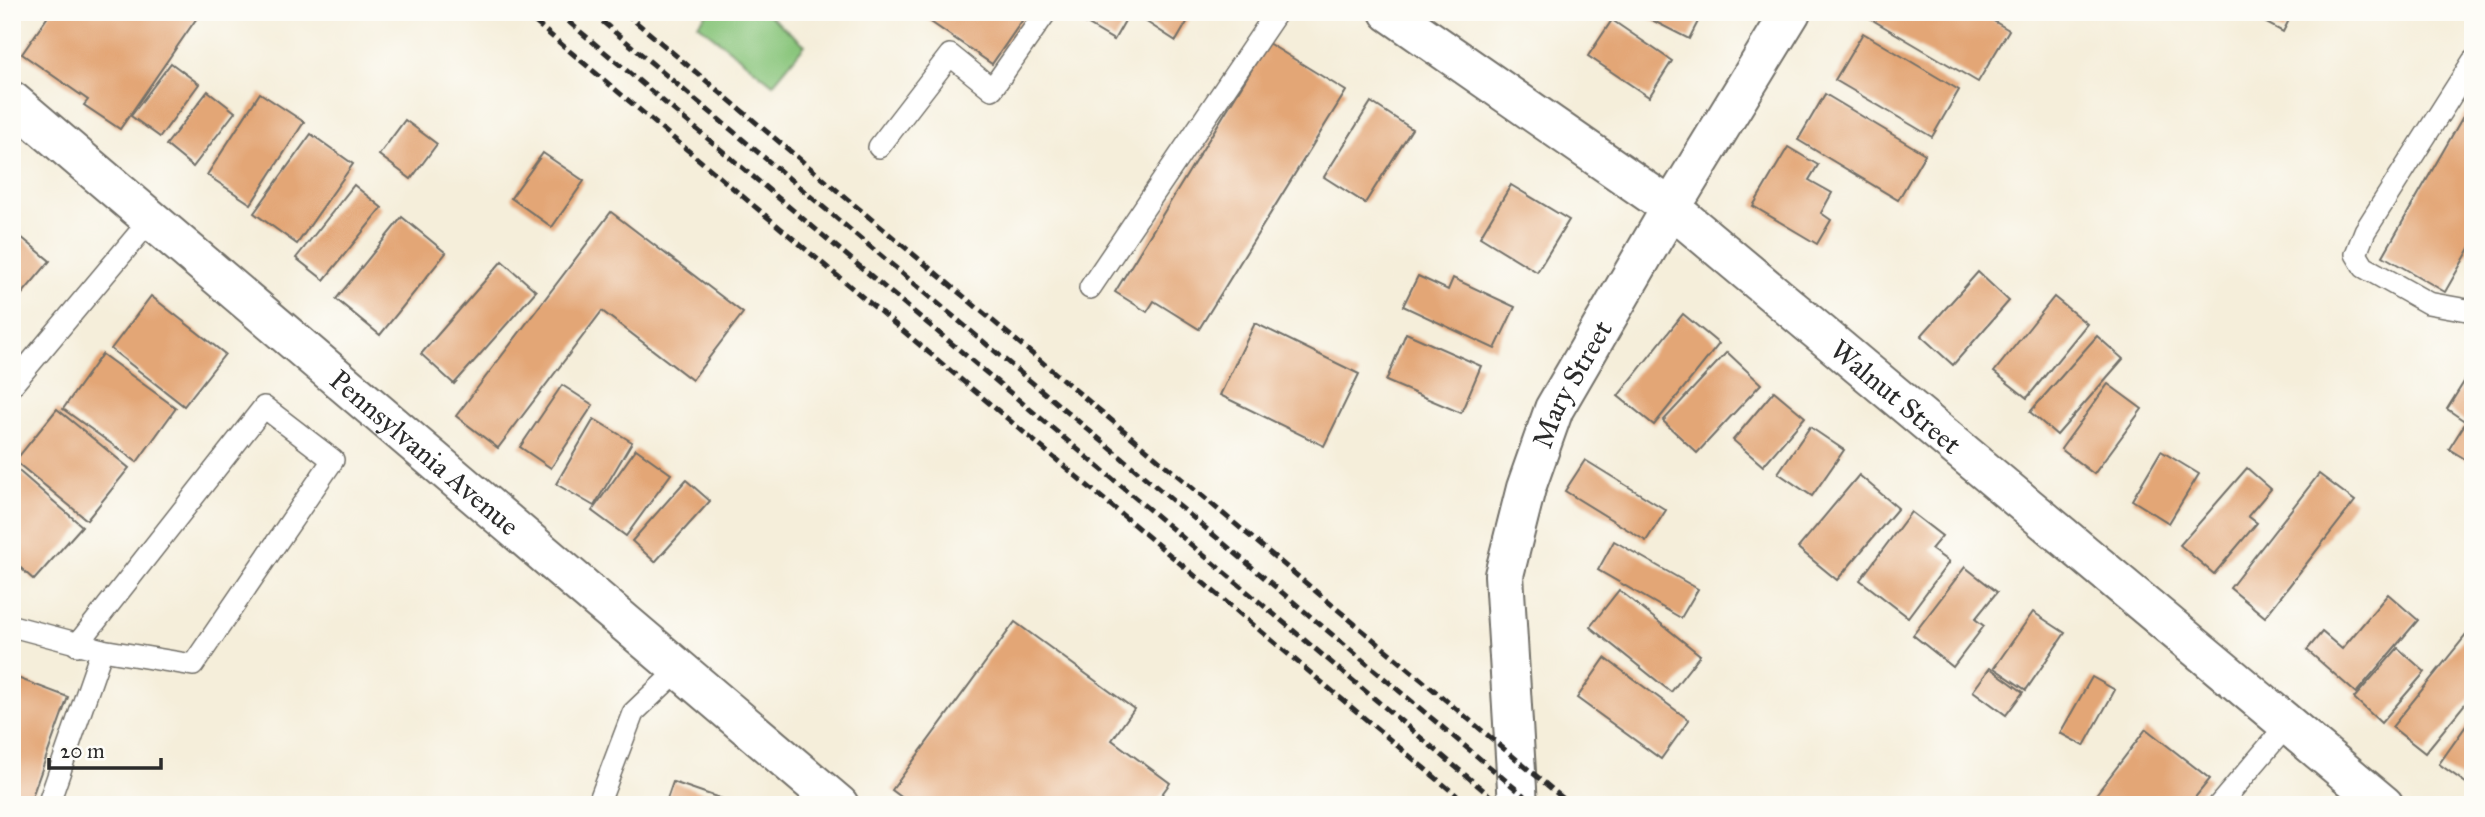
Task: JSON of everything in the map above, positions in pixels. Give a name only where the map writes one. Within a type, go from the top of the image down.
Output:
[{"type":"street","name":"Walnut Street","points":[[1389,12],[1671,208],[2384,805]]},
{"type":"street","name":"Mary Street","points":[[1518,805],[1504,575],[1525,488],[1554,409],[1671,208],[1791,12]]},
{"type":"street","name":"Pennsylvania Avenue","points":[[12,101],[839,805]]},
{"type":"lane","points":[[879,147],[950,55],[992,89],[1045,12]]},
{"type":"lane","points":[[1090,288],[1277,12]]},
{"type":"lane","points":[[2473,61],[2365,231],[2356,254],[2364,267],[2428,303],[2473,311]]},
{"type":"lane","points":[[12,385],[151,219]]},
{"type":"lane","points":[[12,626],[77,645],[193,665],[333,460],[264,407],[77,645]]},
{"type":"lane","points":[[48,805],[102,650]]},
{"type":"lane","points":[[598,805],[633,713],[679,669]]},
{"type":"lane","points":[[2219,805],[2288,724]]},
{"type":"green space","points":[[708,12],[765,12],[805,45],[773,84],[698,24]]},
{"type":"building","points":[[51,12],[201,12],[120,129],[84,105],[88,100],[22,54]]},
{"type":"building","points":[[924,12],[1028,12],[992,64],[922,16]]},
{"type":"building","points":[[1078,12],[1130,12],[1114,40],[1075,17]]},
{"type":"building","points":[[1150,12],[1193,12],[1176,41],[1145,21]]},
{"type":"building","points":[[1636,12],[1703,12],[1689,39]]},
{"type":"building","points":[[1866,12],[1978,12],[2009,30],[1978,82],[1864,15]]},
{"type":"building","points":[[2246,12],[2293,12],[2283,32]]},
{"type":"building","points":[[1612,20],[1672,61],[1649,97],[1588,56]]},
{"type":"building","points":[[1863,33],[1959,90],[1932,137],[1835,80]]},
{"type":"building","points":[[1268,43],[1346,91],[1199,329],[1154,301],[1147,312],[1115,292]]},
{"type":"building","points":[[171,63],[199,84],[160,137],[131,116]]},
{"type":"building","points":[[208,91],[235,112],[193,167],[166,145]]},
{"type":"building","points":[[260,93],[304,122],[251,204],[207,175]]},
{"type":"building","points":[[1825,94],[1925,154],[1898,200],[1798,140]]},
{"type":"building","points":[[2473,99],[2473,243],[2445,292],[2383,256]]},
{"type":"building","points":[[1371,102],[1412,129],[1365,203],[1324,177]]},
{"type":"building","points":[[405,120],[437,144],[411,179],[379,155]]},
{"type":"building","points":[[311,134],[353,164],[297,244],[254,213]]},
{"type":"building","points":[[1788,147],[1818,165],[1809,180],[1832,193],[1821,213],[1831,220],[1817,244],[1753,206]]},
{"type":"building","points":[[543,153],[584,181],[552,227],[511,198]]},
{"type":"building","points":[[354,185],[382,208],[324,280],[296,258]]},
{"type":"building","points":[[1511,185],[1569,220],[1537,272],[1480,237]]},
{"type":"building","points":[[611,212],[743,313],[692,380],[602,311],[498,448],[456,416]]},
{"type":"building","points":[[402,217],[446,253],[380,335],[336,299]]},
{"type":"building","points":[[15,232],[50,261],[12,306],[12,235]]},
{"type":"building","points":[[502,261],[536,291],[454,384],[421,354]]},
{"type":"building","points":[[1978,272],[2009,301],[1953,365],[1921,336]]},
{"type":"building","points":[[1418,276],[1448,290],[1453,278],[1515,307],[1495,349],[1403,306]]},
{"type":"building","points":[[151,296],[225,354],[184,406],[111,349]]},
{"type":"building","points":[[2054,297],[2087,324],[2027,398],[1994,372]]},
{"type":"building","points":[[1683,314],[1719,344],[1654,425],[1618,396]]},
{"type":"building","points":[[1255,323],[1359,374],[1324,446],[1220,395]]},
{"type":"building","points":[[1406,333],[1481,366],[1461,413],[1386,381]]},
{"type":"building","points":[[2097,336],[2123,359],[2057,435],[2030,412]]},
{"type":"building","points":[[1727,352],[1761,384],[1697,453],[1663,421]]},
{"type":"building","points":[[102,354],[176,408],[137,462],[63,409]]},
{"type":"building","points":[[2464,382],[2473,388],[2473,464],[2449,449],[2466,422],[2447,409]]},
{"type":"building","points":[[2108,384],[2142,409],[2094,474],[2061,449]]},
{"type":"building","points":[[562,385],[593,405],[551,468],[520,447]]},
{"type":"building","points":[[1774,391],[1805,417],[1763,466],[1733,440]]},
{"type":"building","points":[[57,409],[129,468],[87,520],[15,461]]},
{"type":"building","points":[[594,419],[632,442],[594,506],[556,484]]},
{"type":"building","points":[[1810,427],[1844,450],[1812,496],[1778,473]]},
{"type":"building","points":[[636,449],[671,474],[626,536],[592,511]]},
{"type":"building","points":[[2161,451],[2199,474],[2169,523],[2132,500]]},
{"type":"building","points":[[1585,460],[1666,510],[1646,541],[1565,491]]},
{"type":"building","points":[[12,465],[82,526],[34,580],[12,560]]},
{"type":"building","points":[[2247,468],[2271,489],[2248,516],[2257,523],[2214,574],[2180,545]]},
{"type":"building","points":[[2319,474],[2355,501],[2265,617],[2230,588]]},
{"type":"building","points":[[1859,475],[1898,508],[1837,580],[1798,548]]},
{"type":"building","points":[[686,480],[710,501],[655,562],[632,541]]},
{"type":"building","points":[[1911,512],[1942,536],[1931,549],[1949,562],[1908,617],[1860,580]]},
{"type":"building","points":[[1614,541],[1698,589],[1681,618],[1598,570]]},
{"type":"building","points":[[1965,567],[1997,592],[1975,619],[1984,626],[1953,667],[1913,635]]},
{"type":"building","points":[[1619,590],[1700,655],[1671,692],[1590,627]]},
{"type":"building","points":[[2388,594],[2418,620],[2356,693],[2307,650],[2322,632],[2342,649]]},
{"type":"building","points":[[2033,612],[2065,633],[2026,690],[1994,668]]},
{"type":"building","points":[[1015,622],[1134,709],[1112,740],[1170,783],[1154,805],[912,805],[892,790]]},
{"type":"building","points":[[2466,635],[2473,640],[2473,694],[2425,753],[2392,727]]},
{"type":"building","points":[[2398,648],[2425,672],[2381,723],[2354,698]]},
{"type":"building","points":[[1605,658],[1689,720],[1661,759],[1577,698]]},
{"type":"building","points":[[1990,668],[2023,692],[2006,715],[1973,691]]},
{"type":"building","points":[[12,676],[68,697],[29,805],[12,805]]},
{"type":"building","points":[[2092,677],[2115,690],[2084,746],[2060,733]]},
{"type":"building","points":[[2473,716],[2473,788],[2439,764]]},
{"type":"building","points":[[2146,729],[2210,779],[2189,805],[2088,805]]},
{"type":"building","points":[[673,782],[737,804],[737,805],[665,805]]},
{"type":"railway","points":[[523,12],[1468,805]]},
{"type":"railway","points":[[557,12],[1501,805]]},
{"type":"railway","points":[[591,12],[1535,805]]},
{"type":"railway","points":[[624,12],[1571,805]]}]
